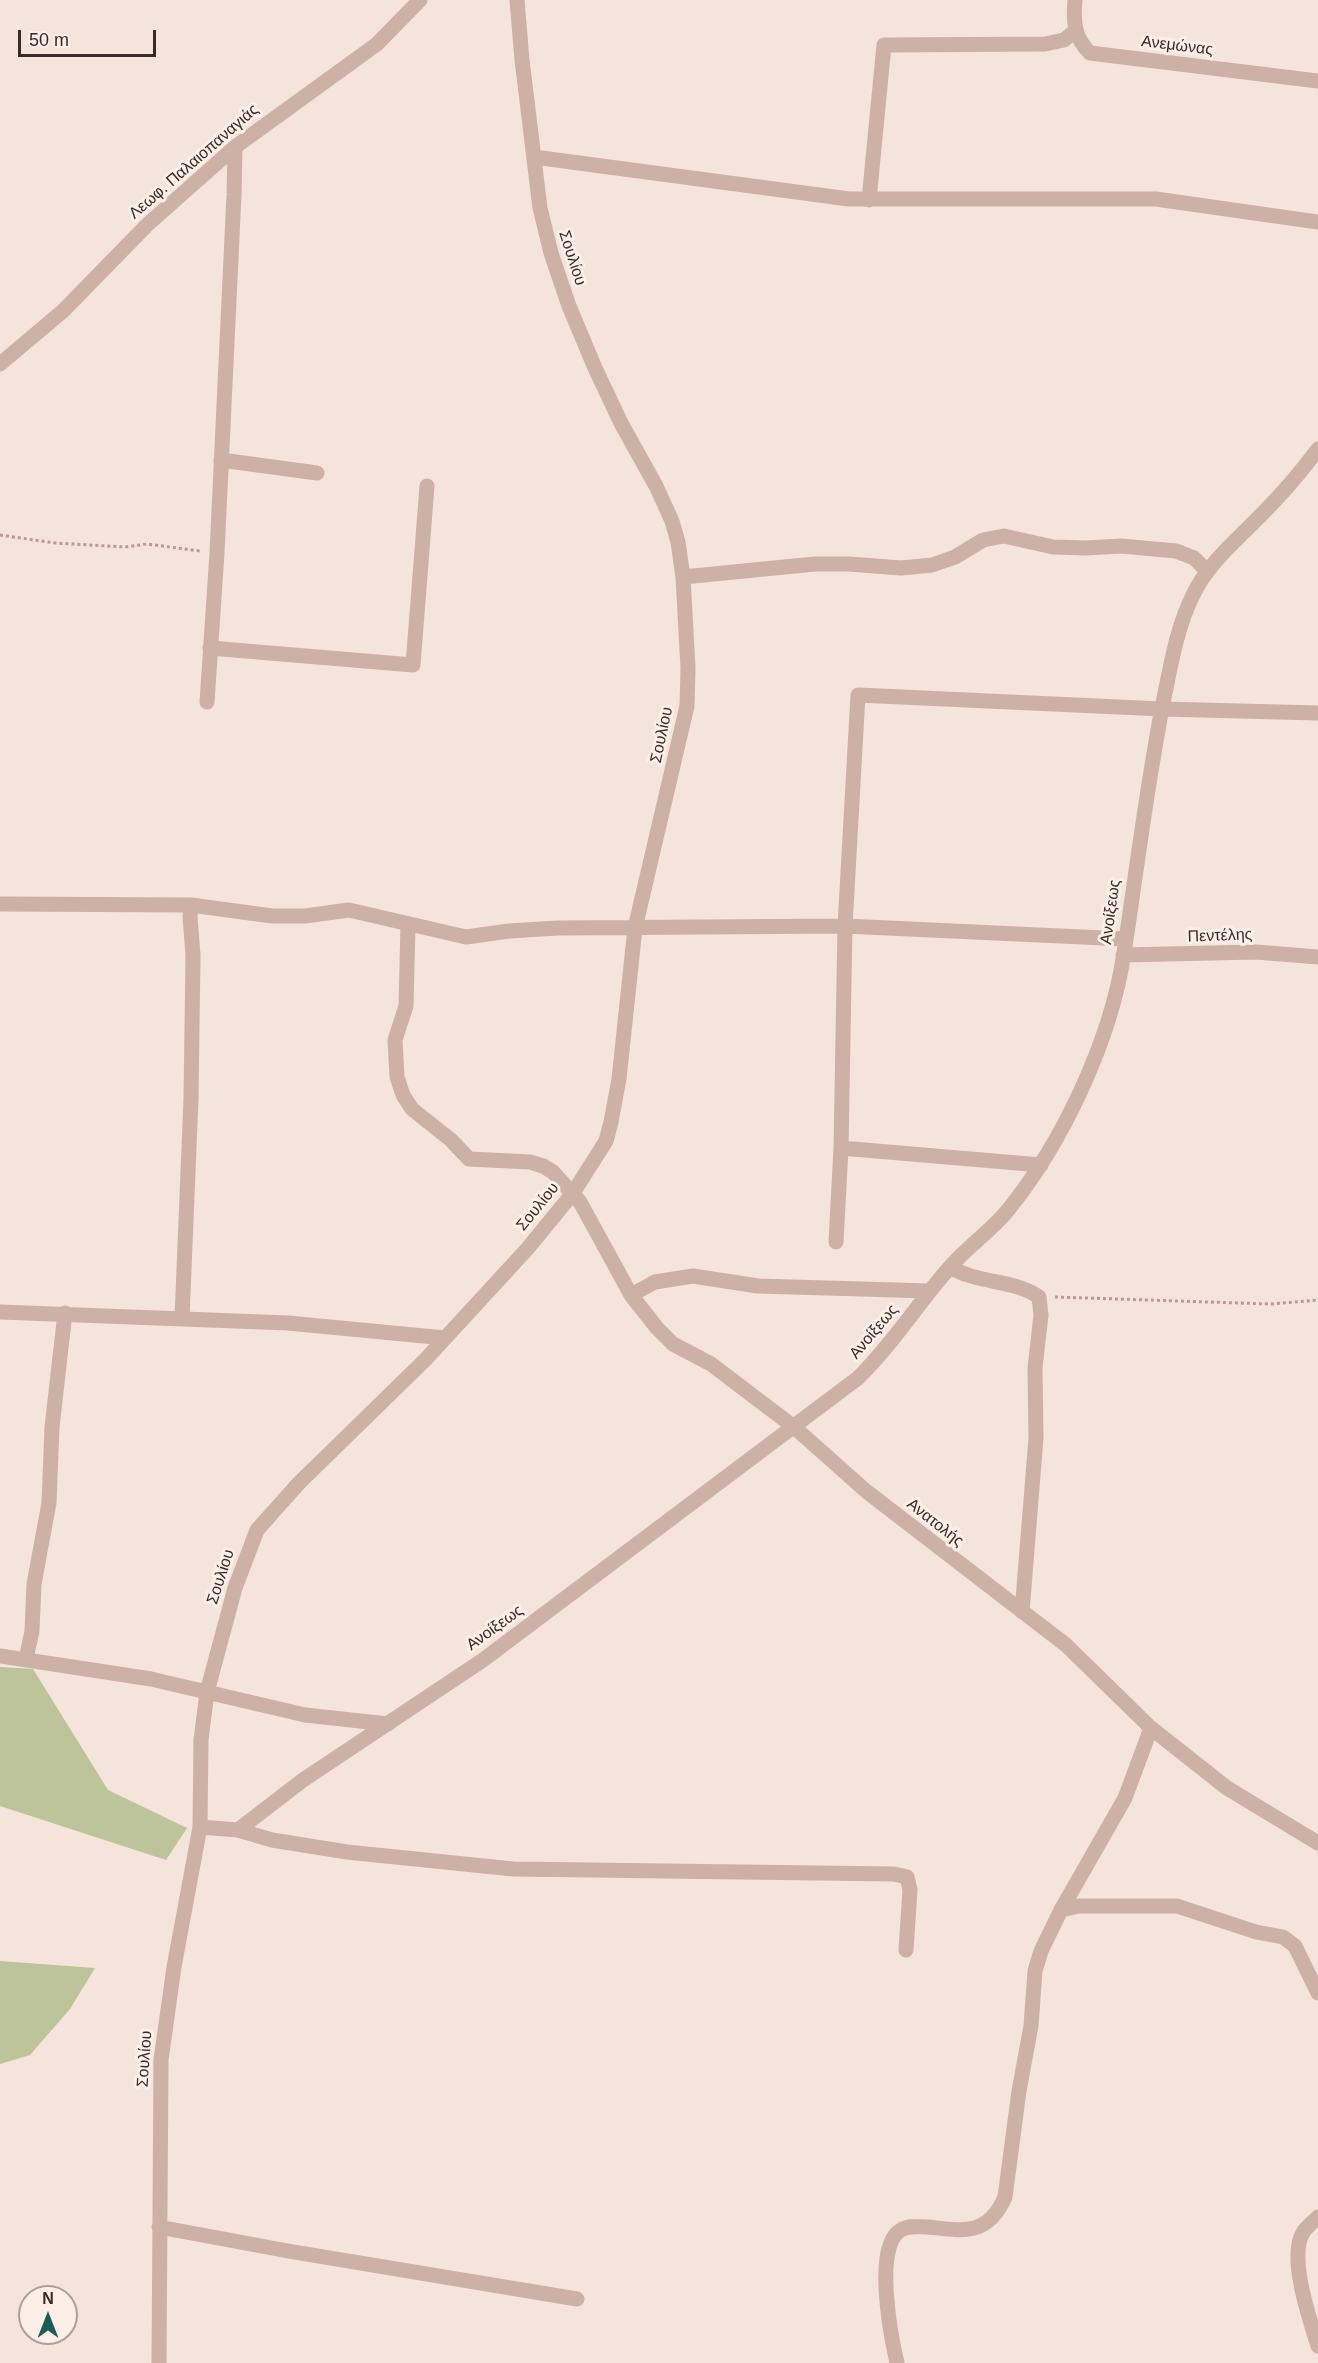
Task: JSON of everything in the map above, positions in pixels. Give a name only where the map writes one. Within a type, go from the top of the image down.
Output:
[{"type":"street","name":"Λεωφ. Παλαιοπαναγιάς","points":[[0,364],[63,310],[147,225],[235,147],[377,44],[420,0]]},
{"type":"street","name":"Σουλίου","points":[[159,2363],[162,2052],[174,1966],[200,1827],[201,1740],[207,1692],[235,1588],[257,1530],[299,1483],[445,1338],[528,1248],[573,1193],[597,1159],[606,1141],[611,1122],[622,1049],[635,928],[654,837],[687,706],[688,668],[683,577],[678,543],[669,513],[614,408],[569,306],[543,226],[522,60],[517,0]]},
{"type":"street","points":[[869,201],[884,45],[1045,44],[1064,40],[1076,31],[1075,0]]},
{"type":"street","name":"Ανεμώνας","points":[[1076,31],[1081,45],[1089,53],[1318,81]]},
{"type":"street","points":[[207,702],[217,553],[235,147]]},
{"type":"street","points":[[534,157],[689,180],[869,201],[1156,199],[1318,222]]},
{"type":"street","name":"Ανοίξεως","points":[[238,1830],[303,1780],[492,1653],[858,1378],[896,1336],[950,1267],[1005,1213],[1041,1165],[1057,1137],[1098,1046],[1110,1012],[1124,955],[1149,775],[1162,709],[1183,620],[1194,592],[1207,571],[1290,485],[1318,449]]},
{"type":"street","points":[[221,460],[317,473]]},
{"type":"street","points":[[210,648],[413,665],[428,486]]},
{"type":"street","points":[[683,577],[815,564],[901,568],[932,566],[955,557],[984,540],[1004,536],[1053,547],[1121,546],[1176,551],[1194,558],[1207,571]]},
{"type":"street","points":[[836,1242],[841,1148],[845,926],[858,695],[1162,709],[1318,713]]},
{"type":"street","points":[[0,904],[191,905],[272,916],[305,916],[349,910],[466,937],[509,931],[845,926],[1125,939]]},
{"type":"street","points":[[182,1317],[191,1099],[193,955],[191,905]]},
{"type":"street","name":"Ανατολής","points":[[408,925],[406,1006],[395,1046],[397,1077],[408,1103],[419,1116],[451,1140],[469,1159],[519,1161],[543,1166],[553,1172],[573,1193],[592,1222],[631,1295],[673,1344],[711,1364],[794,1427],[866,1491],[1065,1645],[1151,1728],[1227,1788],[1318,1843]]},
{"type":"street","name":"Πεντέλης","points":[[1124,955],[1256,952],[1318,957]]},
{"type":"street","points":[[841,1148],[1041,1165]]},
{"type":"street","points":[[950,1267],[975,1279],[1026,1288],[1039,1297],[1041,1315],[1035,1368],[1036,1438],[1022,1612]]},
{"type":"street","points":[[631,1295],[656,1282],[693,1276],[758,1286],[930,1292]]},
{"type":"street","points":[[0,1312],[182,1317],[288,1323],[445,1338]]},
{"type":"street","points":[[26,1659],[32,1631],[34,1584],[49,1503],[52,1427],[65,1313]]},
{"type":"street","points":[[0,1656],[151,1679],[305,1715],[388,1724]]},
{"type":"street","points":[[897,2363],[888,2312],[889,2248],[901,2229],[918,2226],[949,2229],[977,2228],[994,2218],[1000,2209],[1005,2197],[1019,2091],[1031,2026],[1035,1971],[1047,1934],[1125,1798],[1151,1728]]},
{"type":"street","points":[[200,1827],[238,1830],[272,1840],[347,1852],[513,1869],[894,1874],[907,1877],[909,1890],[906,1950]]},
{"type":"street","points":[[1061,1910],[1079,1906],[1177,1906],[1256,1932],[1283,1937],[1295,1946],[1318,1993]]},
{"type":"street","points":[[1318,2217],[1303,2232],[1299,2248],[1300,2272],[1318,2346]]},
{"type":"street","points":[[159,2227],[577,2299]]},
{"type":"path","points":[[0,535],[55,543],[99,546],[163,545],[217,553]]},
{"type":"path","points":[[1039,1297],[1270,1304],[1318,1300]]},
{"type":"green space","points":[[0,1667],[33,1669],[108,1790],[187,1828],[166,1860],[0,1806]]},
{"type":"green space","points":[[0,1961],[95,1968],[70,2009],[30,2055],[0,2064]]}]
